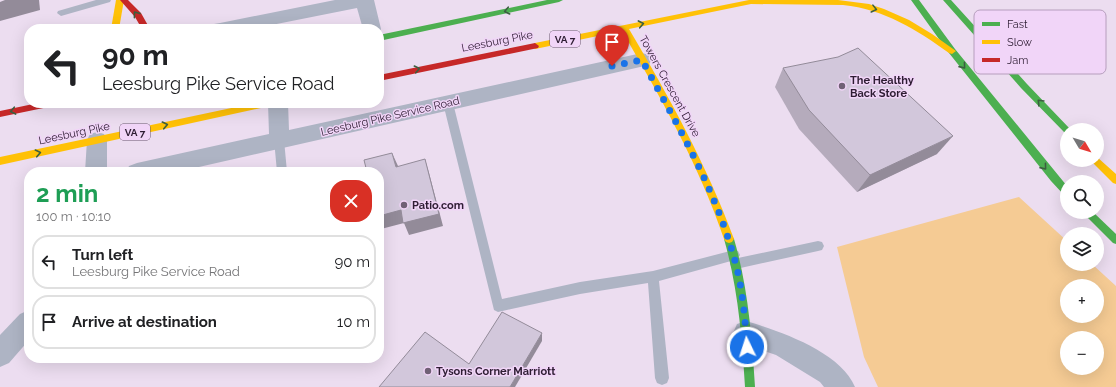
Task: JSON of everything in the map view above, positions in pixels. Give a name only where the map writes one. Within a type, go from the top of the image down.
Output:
[{"type":"main road","points":[[116,24],[120,0]]},
{"type":"main road","points":[[124,0],[138,15],[143,24]]},
{"type":"main road","points":[[384,37],[559,0]]},
{"type":"main road","points":[[915,0],[952,51],[1060,184]]},
{"type":"main road","points":[[947,0],[974,30]]},
{"type":"main road","name":"Leesburg Pike","points":[[384,77],[756,1],[833,2],[862,6],[898,17],[932,36],[952,51]]},
{"type":"main road","name":"Towers Crescent Drive","points":[[624,27],[690,146],[709,186],[723,221],[735,260],[746,333],[750,387]]},
{"type":"main road","points":[[1013,74],[1060,123]]},
{"type":"main road","points":[[0,114],[29,108]]},
{"type":"main road","name":"Leesburg Pike","points":[[0,161],[247,108]]},
{"type":"main road","points":[[1103,167],[1116,180]]},
{"type":"main road","points":[[1094,219],[1116,240]]},
{"type":"street","points":[[270,24],[290,22],[364,0],[371,24]]},
{"type":"street","name":"Leesburg Pike Service Road","points":[[159,167],[642,60]]},
{"type":"street","points":[[278,108],[279,140]]},
{"type":"street","points":[[96,167],[97,140]]},
{"type":"street","points":[[0,354],[24,328]]},
{"type":"street","points":[[746,333],[783,345],[829,373],[842,387]]},
{"type":"lane","points":[[61,13],[108,0]]},
{"type":"lane","points":[[448,103],[498,306],[580,288],[653,277],[735,260],[818,246]]},
{"type":"lane","points":[[279,140],[282,167]]},
{"type":"lane","points":[[653,277],[662,378]]},
{"type":"shaded area","points":[[1019,197],[1060,235],[1060,271],[1100,271],[1116,286],[1116,387],[878,387],[864,357],[837,247]]},
{"type":"building","points":[[858,48],[953,136],[870,175],[809,110],[783,68],[838,57]]},
{"type":"building","points":[[392,153],[396,167],[425,159],[439,214],[403,223],[401,210],[384,215],[384,167],[366,167],[364,160]]},
{"type":"building","points":[[502,312],[542,333],[510,387],[379,387],[425,332],[469,364]]},
{"type":"traffic: fast","points":[[384,37],[559,0]]},
{"type":"traffic: fast","points":[[915,0],[952,51],[1060,184]]},
{"type":"traffic: fast","points":[[947,0],[974,30]]},
{"type":"traffic: fast","points":[[1013,74],[1060,123]]},
{"type":"traffic: fast","points":[[1094,219],[1116,240]]},
{"type":"traffic: fast","points":[[729,239],[739,275],[742,294],[750,387]]},
{"type":"traffic: slow","points":[[116,24],[120,0]]},
{"type":"traffic: slow","points":[[535,46],[761,0]]},
{"type":"traffic: slow","points":[[751,2],[830,2],[856,4],[869,7],[894,16],[918,28],[952,51]]},
{"type":"traffic: slow","points":[[624,27],[696,156],[729,239]]},
{"type":"traffic: slow","points":[[0,161],[247,108]]},
{"type":"traffic: slow","points":[[1103,167],[1116,180]]},
{"type":"traffic: jam","points":[[124,0],[138,15],[143,24]]},
{"type":"traffic: jam","points":[[384,77],[535,46]]},
{"type":"traffic: jam","points":[[0,114],[29,108]]},
{"type":"place","name":"The Healthy Back Store","points":[[842,86]]},
{"type":"place","name":"Patio.com","points":[[404,205]]},
{"type":"place","name":"Tysons Corner Marriott","points":[[428,371]]},
{"type":"route","points":[[612,66],[642,60],[690,146],[709,186],[723,221],[734,255],[745,321],[747,347]]}]
